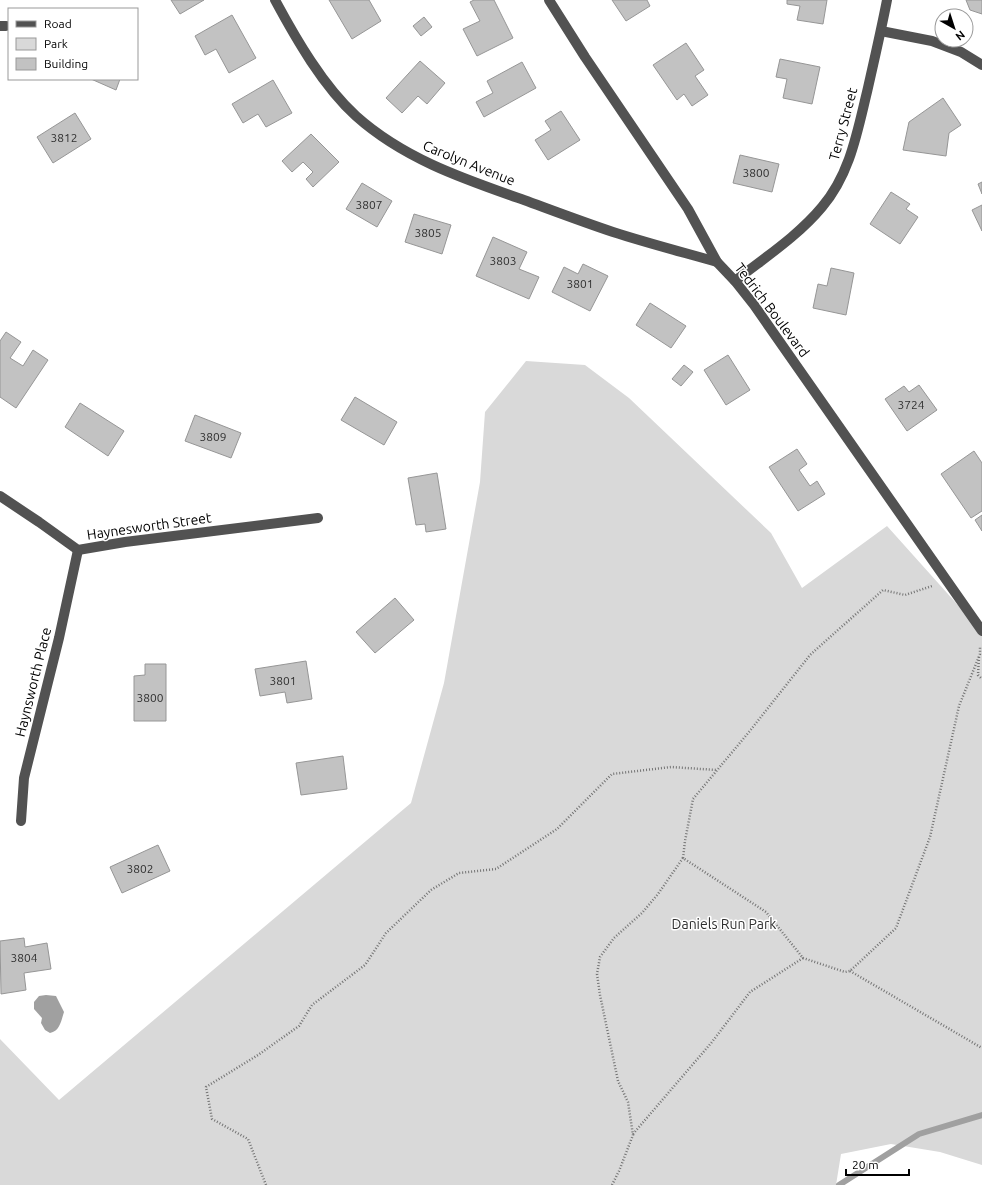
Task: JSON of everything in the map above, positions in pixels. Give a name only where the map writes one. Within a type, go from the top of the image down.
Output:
[{"type":"street","name":"Carolyn Avenue","points":[[275,0],[293,33],[326,82],[340,99],[361,120],[400,149],[465,179],[612,232],[717,262]]},
{"type":"street","name":"Tedrich Boulevard","points":[[549,0],[585,57],[688,209],[717,262],[735,281],[754,306],[982,631]]},
{"type":"street","name":"Terry Street","points":[[735,281],[801,229],[822,207],[837,187],[846,168],[854,145],[887,0]]},
{"type":"street","points":[[881,31],[932,41],[961,52],[982,65]]},
{"type":"street","name":"Haynesworth Street","points":[[0,496],[78,550],[125,542],[318,518]]},
{"type":"street","name":"Haynsworth Place","points":[[21,822],[24,778],[59,638],[78,550]]},
{"type":"path","points":[[633,1135],[628,1102],[618,1080],[600,995],[597,974],[600,957],[614,938],[642,914],[683,858],[693,799],[750,732],[810,655],[883,590],[905,595],[947,581]]},
{"type":"path","points":[[982,643],[979,647],[980,654],[978,675],[982,679]]},
{"type":"path","points":[[683,858],[766,912],[803,958],[845,972],[850,971],[896,928],[930,837],[959,706],[980,654]]},
{"type":"path","points":[[266,1185],[248,1140],[212,1119],[206,1087],[299,1026],[312,1005],[365,965],[386,933],[431,890],[459,873],[496,869],[557,828],[612,774],[672,767],[717,770]]},
{"type":"path","points":[[612,1185],[633,1135],[712,1042],[750,992],[803,958]]},
{"type":"path","points":[[850,971],[982,1048]]},
{"type":"green space","name":"Daniels Run Park","points":[[526,361],[585,365],[629,398],[771,533],[802,588],[887,526],[982,632],[982,1165],[940,1152],[891,1144],[841,1154],[836,1185],[0,1185],[0,1039],[59,1100],[411,803],[444,683],[480,482],[485,412]]},
{"type":"shaded area","points":[[39,996],[56,996],[64,1012],[58,1028],[50,1033],[45,1030],[41,1023],[42,1018],[34,1009],[34,1002]]},
{"type":"building","points":[[171,0],[204,0],[180,14]]},
{"type":"building","points":[[329,0],[369,0],[381,21],[352,39]]},
{"type":"building","points":[[474,0],[494,0],[513,38],[477,56],[463,29],[480,21],[470,2]]},
{"type":"building","points":[[612,0],[647,0],[650,6],[626,21]]},
{"type":"building","points":[[787,0],[827,0],[823,24],[797,20],[800,6],[787,4]]},
{"type":"building","points":[[966,0],[982,0],[982,14],[974,11],[974,8],[969,8]]},
{"type":"building","points":[[232,15],[256,58],[229,73],[216,49],[205,55],[195,36]]},
{"type":"building","points":[[424,17],[432,27],[421,36],[413,26]]},
{"type":"building","points":[[686,43],[704,70],[695,76],[708,95],[692,106],[684,94],[677,100],[653,65]]},
{"type":"building","points":[[780,59],[820,67],[812,104],[783,98],[787,79],[776,77]]},
{"type":"building","points":[[420,61],[445,83],[427,104],[418,96],[402,113],[386,98]]},
{"type":"building","points":[[522,62],[536,88],[484,117],[476,102],[493,93],[487,81]]},
{"type":"building","points":[[93,80],[120,80],[116,90]]},
{"type":"building","points":[[273,80],[292,113],[266,127],[258,114],[243,123],[232,104]]},
{"type":"building","points":[[943,98],[961,125],[949,133],[946,156],[903,150],[909,122]]},
{"type":"building","points":[[561,111],[580,140],[548,160],[535,140],[551,130],[545,121]]},
{"type":"building","points":[[75,113],[91,139],[53,163],[37,137]]},
{"type":"building","points":[[311,134],[339,162],[313,187],[306,179],[313,172],[303,162],[292,172],[282,161]]},
{"type":"building","points":[[740,155],[779,164],[772,192],[733,183]]},
{"type":"building","points":[[982,182],[982,194],[978,184]]},
{"type":"building","points":[[362,183],[392,201],[377,227],[346,209]]},
{"type":"building","points":[[891,192],[910,204],[906,209],[918,217],[900,244],[870,224]]},
{"type":"building","points":[[982,205],[982,231],[972,210]]},
{"type":"building","points":[[414,214],[451,225],[442,254],[405,242]]},
{"type":"building","points":[[493,237],[527,252],[519,269],[539,277],[529,299],[476,276]]},
{"type":"building","points":[[583,264],[608,276],[590,311],[552,292],[564,267],[578,274]]},
{"type":"building","points":[[831,268],[854,273],[846,315],[813,308],[818,284],[827,286]]},
{"type":"building","points":[[650,303],[686,326],[671,348],[636,325]]},
{"type":"building","points":[[6,332],[21,342],[10,358],[23,366],[33,350],[48,360],[16,408],[0,397],[0,341]]},
{"type":"building","points":[[728,355],[750,390],[726,405],[704,370]]},
{"type":"building","points":[[684,365],[693,372],[681,386],[672,379]]},
{"type":"building","points":[[919,385],[937,410],[907,431],[885,399],[904,386],[909,392]]},
{"type":"building","points":[[355,397],[397,422],[384,445],[341,420]]},
{"type":"building","points":[[80,403],[124,431],[108,456],[65,427]]},
{"type":"building","points":[[195,415],[241,433],[231,458],[185,441]]},
{"type":"building","points":[[797,449],[807,464],[799,470],[810,486],[817,481],[825,494],[798,511],[769,467]]},
{"type":"building","points":[[974,451],[982,463],[982,511],[971,518],[941,474]]},
{"type":"building","points":[[437,473],[446,529],[426,532],[425,524],[416,525],[408,478]]},
{"type":"building","points":[[982,515],[982,531],[975,520]]},
{"type":"building","points":[[395,598],[414,620],[375,653],[356,632]]},
{"type":"building","points":[[306,661],[312,699],[287,703],[285,692],[260,696],[255,669]]},
{"type":"building","points":[[145,664],[166,664],[166,721],[134,721],[134,676],[145,675]]},
{"type":"building","points":[[343,756],[347,789],[301,795],[296,763]]},
{"type":"building","points":[[158,845],[170,871],[122,893],[110,867]]},
{"type":"building","points":[[24,938],[25,947],[47,943],[51,969],[24,973],[26,990],[1,994],[0,941]]},
{"type":"waterway","points":[[839,1185],[919,1134],[982,1115]]}]
